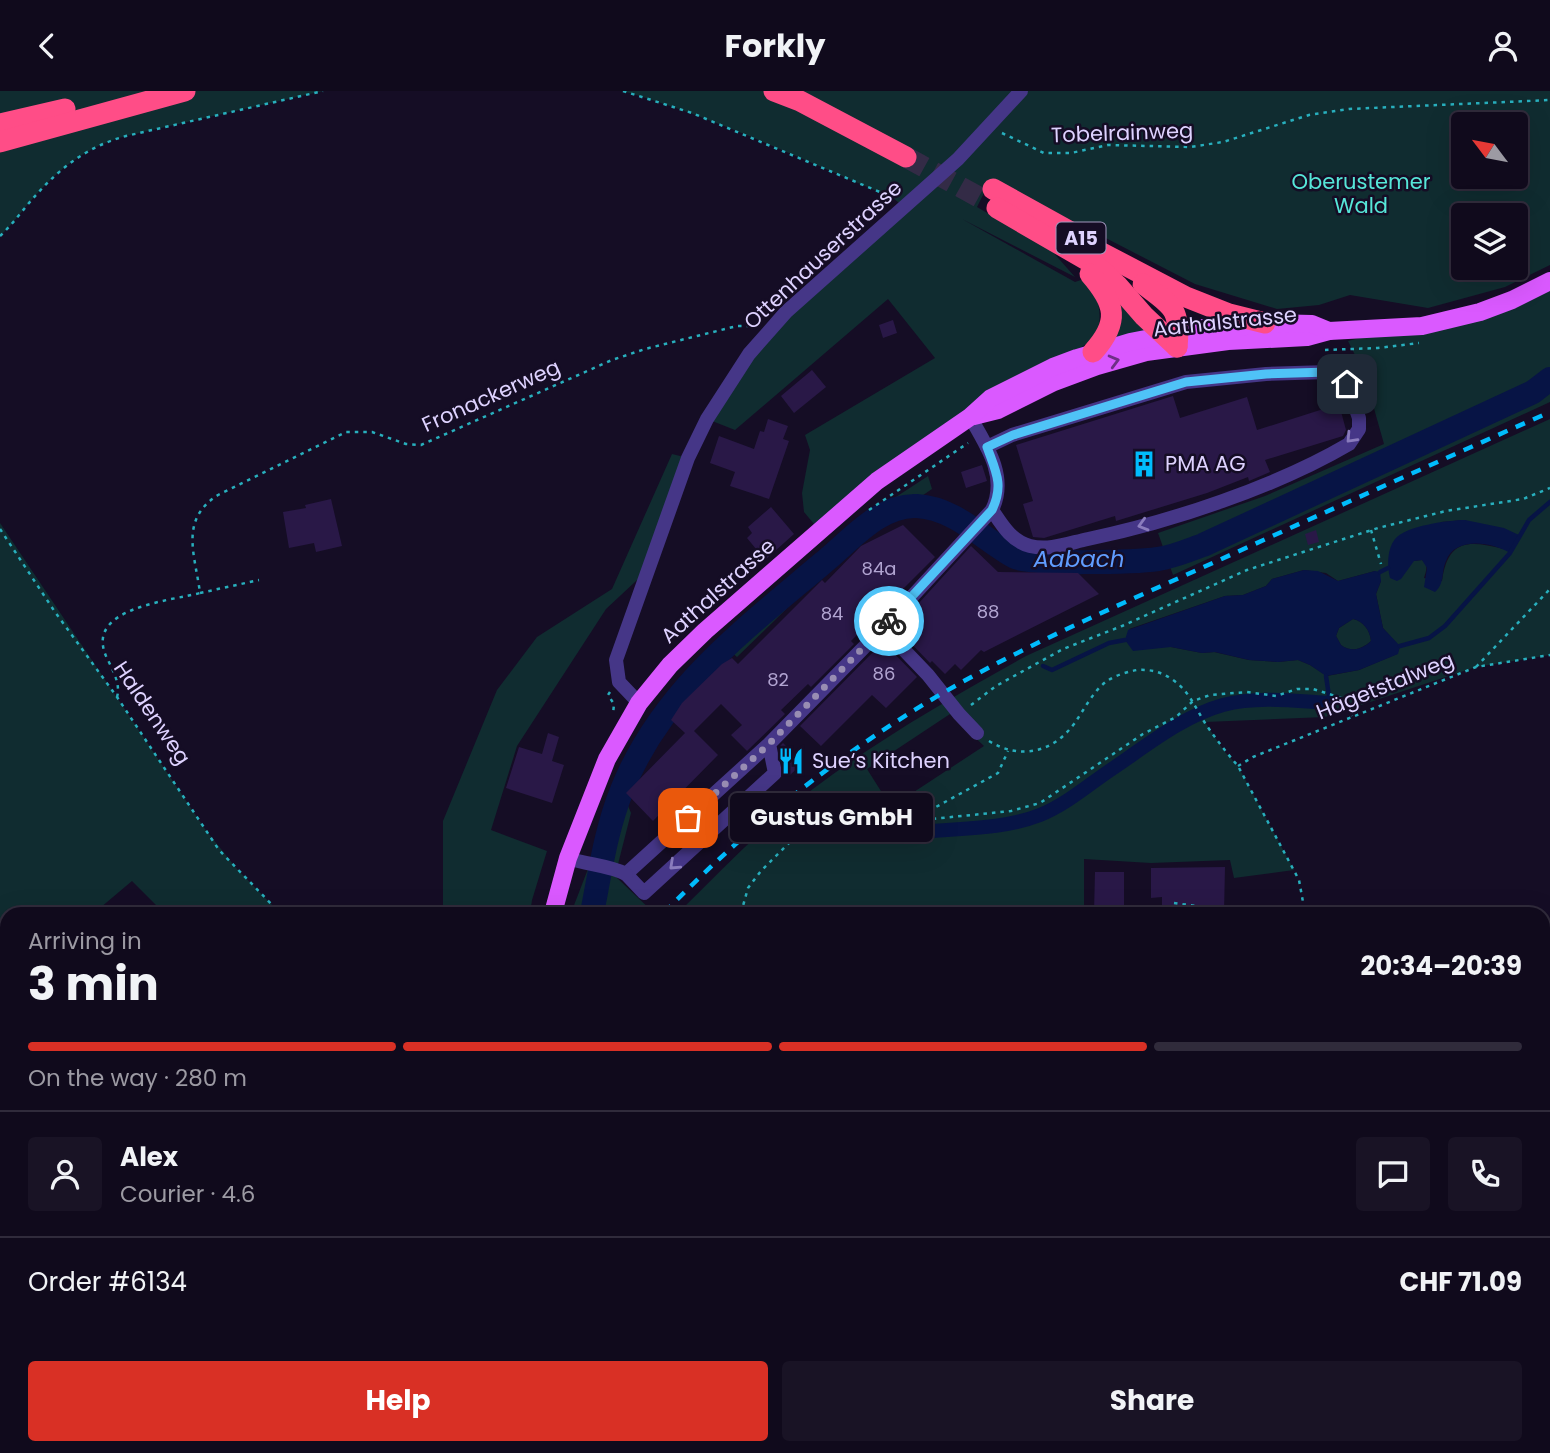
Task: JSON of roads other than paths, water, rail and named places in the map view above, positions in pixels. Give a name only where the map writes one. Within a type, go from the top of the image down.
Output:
[{"type":"highway","points":[[0,124],[145,91]]},
{"type":"highway","points":[[0,142],[186,91]]},
{"type":"highway","points":[[774,91],[912,155],[800,91]]},
{"type":"highway","name":"A15","points":[[1044,235],[989,195],[1076,235],[1100,252],[1174,310],[1178,319],[1172,338]]},
{"type":"highway","points":[[1044,235],[1101,270],[1172,338]]},
{"type":"highway","points":[[1044,235],[1085,268],[1110,303],[1110,327],[1106,337],[1093,352]]},
{"type":"highway","name":"A15","points":[[1100,252],[1211,308],[1265,323]]},
{"type":"main road","name":"Aathalstrasse","points":[[970,417],[998,410],[1054,382],[1172,338],[1238,340],[1307,337],[1329,331],[1387,329],[1449,321],[1512,300],[1550,281]]},
{"type":"main road","name":"Aathalstrasse","points":[[555,907],[568,858],[607,759],[639,703],[670,665],[705,631],[877,481],[970,417],[991,398],[1053,367],[1093,352],[1265,323],[1312,324],[1329,331]]},
{"type":"street","name":"Ottenhauserstrasse","points":[[639,703],[619,682],[616,660],[688,458],[727,385],[768,332],[802,298],[990,127],[1021,91]]},
{"type":"street","points":[[987,447],[1013,435],[1169,386],[1266,374],[1328,372],[1339,376],[1351,393],[1360,424],[1357,434],[1349,444],[1265,484],[1142,526],[1097,538],[1058,546],[1033,547],[1018,541],[989,515]]},
{"type":"street","points":[[620,871],[769,744],[989,515],[999,489],[997,473],[987,447],[970,417]]},
{"type":"street","points":[[883,628],[928,675],[977,733]]},
{"type":"street","points":[[568,858],[620,871],[645,893],[775,773],[769,744]]},
{"type":"waterway","name":"Aabach","points":[[593,907],[616,805],[639,754],[659,722],[708,664],[736,637],[878,517],[903,507],[931,508],[957,519],[1015,557],[1025,560],[1084,562],[1164,558],[1203,545],[1533,392],[1550,379]]},
{"type":"waterway","points":[[1400,646],[1429,638],[1445,626],[1510,553],[1529,520],[1550,502]]},
{"type":"waterway","points":[[1002,557],[1006,551]]},
{"type":"waterway","points":[[1380,572],[1388,568]]},
{"type":"waterway","points":[[1043,666],[1052,670],[1109,643],[1125,640]]},
{"type":"waterway","points":[[1326,676],[1330,703]]},
{"type":"waterway","points":[[918,832],[995,826],[1025,820],[1050,811],[1179,724],[1223,705],[1263,700],[1330,703]]},
{"type":"tunnel","points":[[906,157],[986,201]]},
{"type":"railway","points":[[670,907],[728,851],[795,794],[866,742],[941,694],[1077,624],[1550,412]]},
{"type":"place","name":"PMA AG","points":[[1144,464]]},
{"type":"place","name":"Sue‘s Kitchen","points":[[791,761]]},
{"type":"place","name":"Gustus GmbH","points":[[688,818]]},
{"type":"park label","name":"Oberustemer Wald","points":[[1361,194]]}]
